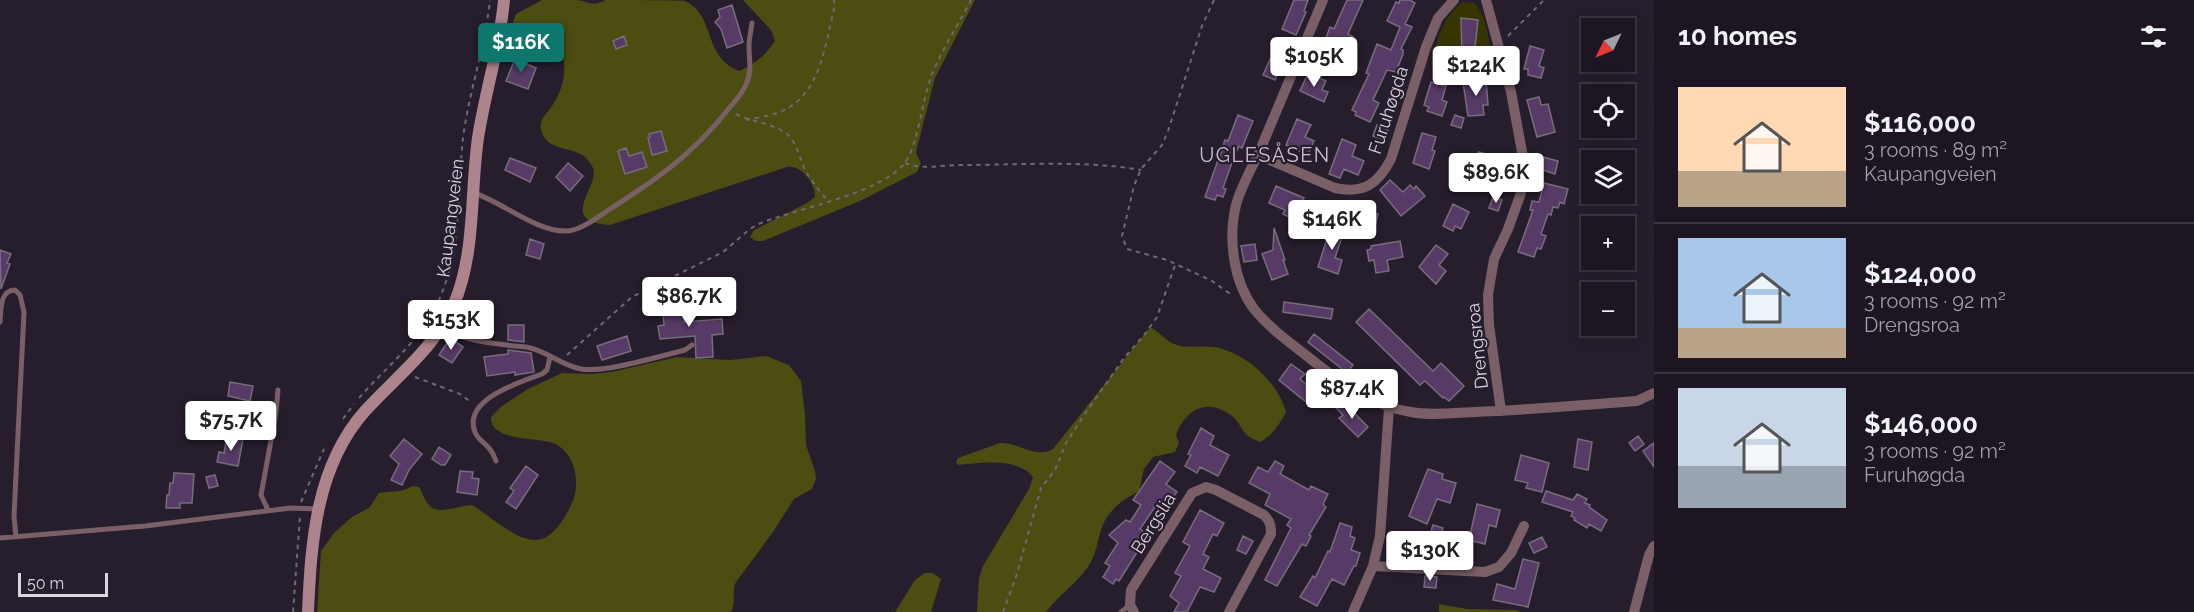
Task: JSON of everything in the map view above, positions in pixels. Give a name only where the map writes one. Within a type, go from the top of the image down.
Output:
[{"type":"main road","name":"Kaupangveien","points":[[308,612],[309,575],[318,508],[329,471],[346,437],[364,412],[404,372],[440,328],[454,303],[466,265],[472,192],[483,107],[500,31],[504,0]]},
{"type":"street","name":"Drengsroa","points":[[1323,0],[1236,205],[1233,224],[1234,258],[1245,295],[1253,308],[1275,330],[1340,382],[1389,408],[1413,413],[1437,414],[1501,411],[1637,401],[1654,393]]},
{"type":"street","name":"Furuhøgda","points":[[1258,155],[1335,188],[1348,191],[1359,190],[1370,185],[1383,173],[1391,159],[1425,47],[1438,18],[1454,0]]},
{"type":"street","name":"Drengsroa","points":[[1486,0],[1511,92],[1523,157],[1521,193],[1494,260],[1488,295],[1489,325],[1501,411]]},
{"type":"street","points":[[1353,612],[1373,566],[1380,536],[1389,408]]},
{"type":"street","name":"Bergslia","points":[[1128,610],[1131,590],[1181,508],[1192,493],[1206,487],[1264,515],[1270,521],[1270,534],[1229,612]]},
{"type":"street","points":[[1373,566],[1485,572],[1500,567],[1511,553],[1524,526]]},
{"type":"street","points":[[1635,612],[1649,555],[1654,546]]},
{"type":"lane","points":[[472,192],[489,198],[543,226],[568,231],[591,221],[664,174],[709,135],[742,93],[748,81],[751,65],[749,46],[752,23]]},
{"type":"lane","points":[[0,286],[6,292]]},
{"type":"lane","points":[[0,322],[0,303],[3,295],[15,290],[20,295],[24,312],[14,516],[16,537]]},
{"type":"lane","points":[[440,328],[476,342],[527,348],[583,370],[601,369],[685,350],[692,345]]},
{"type":"lane","points":[[496,461],[493,451],[476,435],[473,428],[478,408],[493,394],[542,374],[547,370],[550,357]]},
{"type":"lane","points":[[268,510],[261,495],[278,390]]},
{"type":"lane","points":[[0,538],[145,526],[268,510],[318,508]]},
{"type":"path","points":[[342,420],[425,325],[437,304],[449,274],[454,250],[464,137],[487,26],[489,0]]},
{"type":"path","points":[[746,120],[776,114],[792,106],[803,95],[815,77],[834,9],[834,0]]},
{"type":"path","points":[[557,361],[580,345],[621,306],[640,293],[733,246],[756,225],[863,189],[898,170],[914,145],[932,75],[971,0]]},
{"type":"path","points":[[1214,0],[1202,26],[1168,131],[1161,145],[1141,170],[1134,186],[1122,236],[1127,249],[1150,254],[1212,281],[1253,308]]},
{"type":"path","points":[[1498,45],[1544,0]]},
{"type":"path","points":[[728,110],[746,120],[778,129],[787,134],[793,140],[808,176],[828,201]]},
{"type":"path","points":[[904,163],[914,167],[948,165],[1109,166],[1141,170]]},
{"type":"path","points":[[1003,612],[1017,578],[1041,488],[1055,470],[1066,443],[1084,415],[1124,358],[1157,317],[1176,265]]},
{"type":"path","points":[[404,372],[460,394],[478,408]]},
{"type":"path","points":[[293,612],[300,508],[302,498],[326,446]]},
{"type":"shaded area","points":[[542,0],[577,0],[594,4],[606,0],[685,1],[695,7],[701,16],[719,56],[739,71],[760,59],[775,41],[771,30],[743,0],[975,0],[935,78],[916,153],[921,163],[917,172],[860,201],[763,241],[756,241],[750,237],[754,230],[815,197],[813,186],[802,172],[787,167],[610,225],[594,222],[586,217],[583,210],[584,202],[594,176],[593,168],[581,154],[551,144],[545,138],[540,126],[563,83],[564,58],[555,37],[548,28],[540,25],[516,27],[513,22],[516,14]]},
{"type":"shaded area","points":[[1462,2],[1474,3],[1479,9],[1487,30],[1493,61],[1462,71],[1431,64],[1441,30]]},
{"type":"shaded area","points":[[1150,327],[1177,345],[1214,347],[1226,350],[1248,362],[1259,370],[1276,390],[1286,412],[1281,421],[1272,433],[1260,442],[1248,436],[1234,418],[1223,410],[1214,407],[1198,409],[1185,418],[1180,426],[1176,435],[1179,443],[1175,452],[1153,457],[1144,469],[1139,491],[1108,515],[1088,567],[1046,612],[977,612],[979,578],[983,566],[1029,489],[1033,477],[1018,466],[998,463],[958,465],[956,462],[958,458],[1000,443],[1039,452],[1053,449]]},
{"type":"shaded area","points":[[766,356],[789,365],[801,381],[806,445],[816,479],[812,489],[794,499],[736,582],[731,612],[317,612],[321,551],[334,533],[352,517],[369,508],[379,493],[400,491],[412,486],[419,487],[426,501],[433,508],[443,510],[472,505],[519,536],[529,539],[539,540],[548,536],[561,523],[573,499],[576,487],[575,472],[570,458],[553,443],[506,435],[498,431],[491,417],[502,406],[528,389],[562,373],[612,372],[677,357],[730,360]]},
{"type":"shaded area","points":[[925,573],[933,573],[941,579],[931,612],[895,612],[915,580]]},
{"type":"shaded area","points":[[1439,604],[1467,609],[1517,610],[1520,612],[1439,612]]},
{"type":"building","points":[[1294,0],[1308,0],[1304,11],[1306,12],[1296,35],[1282,29]]},
{"type":"building","points":[[1347,0],[1363,0],[1348,34],[1353,37],[1347,51],[1342,49],[1340,55],[1337,54],[1331,70],[1317,62],[1330,27],[1334,29]]},
{"type":"building","points":[[1400,0],[1410,0],[1415,3],[1405,24],[1412,27],[1401,49],[1403,54],[1396,72],[1387,70],[1373,100],[1379,103],[1370,122],[1355,115],[1356,112],[1352,110],[1369,74],[1366,73],[1377,44],[1391,50],[1400,27],[1387,21],[1396,2],[1399,3]]},
{"type":"building","points":[[732,5],[743,42],[727,48],[721,29],[715,22],[720,17],[718,10]]},
{"type":"building","points":[[1461,18],[1478,20],[1474,57],[1462,56]]},
{"type":"building","points":[[624,36],[627,45],[616,49],[613,41]]},
{"type":"building","points":[[1530,46],[1544,50],[1539,66],[1544,68],[1541,78],[1528,75],[1528,69],[1524,69]]},
{"type":"building","points":[[1271,57],[1283,62],[1275,80],[1263,75]]},
{"type":"building","points":[[515,59],[536,68],[528,89],[506,81]]},
{"type":"building","points":[[1308,73],[1326,81],[1322,90],[1328,92],[1324,102],[1300,91]]},
{"type":"building","points":[[1486,79],[1488,105],[1483,105],[1484,115],[1468,116],[1463,82]]},
{"type":"building","points":[[1431,82],[1446,86],[1442,100],[1447,102],[1442,116],[1427,111],[1429,107],[1424,105]]},
{"type":"building","points":[[1539,97],[1541,105],[1548,104],[1555,132],[1537,137],[1527,100]]},
{"type":"building","points":[[1238,115],[1253,121],[1242,148],[1239,146],[1234,157],[1223,188],[1226,189],[1223,197],[1217,195],[1215,200],[1205,197],[1225,140],[1228,141]]},
{"type":"building","points":[[1455,115],[1464,118],[1461,128],[1451,125]]},
{"type":"building","points":[[1297,119],[1311,125],[1305,137],[1314,141],[1308,155],[1286,145]]},
{"type":"building","points":[[1377,125],[1388,130],[1385,140],[1373,136]]},
{"type":"building","points":[[661,131],[667,151],[652,155],[649,134]]},
{"type":"building","points":[[1422,133],[1436,137],[1432,150],[1435,151],[1429,169],[1413,163]]},
{"type":"building","points":[[1342,139],[1356,145],[1352,156],[1364,161],[1358,175],[1344,169],[1340,178],[1329,174]]},
{"type":"building","points":[[626,148],[629,156],[642,152],[647,167],[625,174],[618,151]]},
{"type":"building","points":[[1479,152],[1492,156],[1479,182],[1467,177]]},
{"type":"building","points":[[1543,157],[1558,161],[1555,174],[1540,169]]},
{"type":"building","points":[[510,158],[536,168],[530,182],[505,170]]},
{"type":"building","points":[[568,163],[583,176],[570,191],[556,177]]},
{"type":"building","points":[[1390,180],[1403,192],[1410,185],[1414,189],[1416,186],[1425,196],[1401,216],[1380,190]]},
{"type":"building","points":[[1544,183],[1568,189],[1564,204],[1560,202],[1558,208],[1553,207],[1551,215],[1548,214],[1541,234],[1546,236],[1541,249],[1537,248],[1534,257],[1518,252],[1533,210],[1530,210],[1532,201],[1539,202]]},
{"type":"building","points":[[1276,186],[1304,198],[1297,215],[1293,213],[1291,218],[1283,214],[1285,210],[1269,203]]},
{"type":"building","points":[[1493,197],[1502,200],[1498,211],[1489,208]]},
{"type":"building","points":[[1453,204],[1469,212],[1461,229],[1455,226],[1453,231],[1443,226]]},
{"type":"building","points":[[1365,211],[1378,214],[1375,226],[1362,223]]},
{"type":"building","points":[[1331,226],[1344,231],[1335,258],[1342,260],[1338,274],[1318,267]]},
{"type":"building","points":[[1274,228],[1288,274],[1272,280],[1262,254],[1273,250]]},
{"type":"building","points":[[530,239],[544,244],[540,259],[526,255]]},
{"type":"building","points":[[1400,241],[1403,257],[1387,260],[1389,271],[1376,273],[1374,260],[1369,261],[1367,250],[1371,249],[1371,246]]},
{"type":"building","points":[[1255,244],[1257,260],[1244,262],[1241,246]]},
{"type":"building","points":[[1436,245],[1448,254],[1439,265],[1446,271],[1436,284],[1419,267]]},
{"type":"building","points":[[0,250],[11,254],[1,289]]},
{"type":"building","points":[[682,298],[684,322],[722,319],[723,334],[712,335],[713,357],[696,358],[695,336],[660,339],[658,326],[664,325],[662,300]]},
{"type":"building","points":[[1284,302],[1333,309],[1331,319],[1283,312]]},
{"type":"building","points":[[1369,309],[1433,371],[1441,363],[1464,386],[1449,401],[1425,381],[1420,385],[1356,322]]},
{"type":"building","points":[[508,325],[524,325],[524,342],[508,340]]},
{"type":"building","points":[[1314,334],[1353,365],[1347,373],[1308,342]]},
{"type":"building","points":[[627,336],[631,351],[602,360],[597,346]]},
{"type":"building","points":[[450,338],[463,347],[452,363],[439,355]]},
{"type":"building","points":[[508,350],[531,353],[534,372],[487,376],[484,357],[508,354]]},
{"type":"building","points":[[1291,364],[1305,374],[1300,379],[1315,391],[1306,402],[1279,380]]},
{"type":"building","points":[[230,382],[253,386],[250,401],[228,396]]},
{"type":"building","points":[[1343,401],[1368,427],[1358,437],[1339,418],[1343,415],[1336,408]]},
{"type":"building","points":[[1201,428],[1214,436],[1210,445],[1229,455],[1218,476],[1200,467],[1197,473],[1185,466],[1191,455],[1188,454]]},
{"type":"building","points":[[227,436],[243,439],[238,466],[217,462],[219,452],[224,453]]},
{"type":"building","points":[[1638,436],[1644,444],[1635,451],[1629,443]]},
{"type":"building","points":[[404,439],[422,454],[409,470],[402,485],[391,480],[399,464],[390,456]]},
{"type":"building","points":[[1578,439],[1592,442],[1588,470],[1574,467]]},
{"type":"building","points":[[1654,443],[1654,467],[1643,451]]},
{"type":"building","points":[[439,447],[451,455],[445,465],[432,459]]},
{"type":"building","points":[[1521,455],[1549,463],[1542,492],[1526,488],[1528,483],[1515,480]]},
{"type":"building","points":[[1160,461],[1175,472],[1166,484],[1177,492],[1167,506],[1159,501],[1140,529],[1148,535],[1119,581],[1116,579],[1113,584],[1103,577],[1110,566],[1105,563],[1118,543],[1109,535],[1126,520],[1130,522],[1141,505],[1133,500]]},
{"type":"building","points":[[1275,461],[1284,466],[1280,474],[1309,490],[1311,486],[1328,494],[1323,504],[1326,507],[1309,535],[1311,536],[1306,546],[1302,544],[1277,586],[1265,580],[1291,528],[1287,525],[1291,519],[1265,505],[1270,494],[1249,483],[1258,467],[1268,472]]},
{"type":"building","points":[[526,466],[538,475],[516,509],[506,502],[514,491],[510,488]]},
{"type":"building","points":[[1428,469],[1443,474],[1442,479],[1456,483],[1450,503],[1437,499],[1427,524],[1409,516]]},
{"type":"building","points":[[460,471],[473,472],[472,478],[479,479],[477,495],[457,492]]},
{"type":"building","points":[[174,473],[194,474],[192,503],[180,503],[180,508],[166,508],[167,495],[169,495],[170,483],[173,483]]},
{"type":"building","points":[[215,475],[218,486],[209,488],[206,477]]},
{"type":"building","points":[[1546,491],[1573,500],[1577,494],[1587,499],[1585,503],[1607,520],[1601,531],[1589,524],[1587,528],[1574,520],[1575,518],[1571,516],[1573,512],[1542,502]]},
{"type":"building","points":[[1477,504],[1500,510],[1496,527],[1489,525],[1485,544],[1469,540]]},
{"type":"building","points":[[1200,510],[1224,523],[1217,536],[1213,534],[1203,554],[1209,557],[1203,569],[1221,578],[1214,592],[1200,587],[1187,612],[1174,612],[1179,603],[1170,596],[1181,576],[1175,573],[1190,546],[1183,542]]},
{"type":"building","points":[[1340,523],[1352,527],[1350,536],[1355,538],[1351,550],[1360,553],[1356,566],[1344,585],[1332,579],[1317,606],[1300,597],[1313,576],[1315,578],[1328,551],[1330,552]]},
{"type":"building","points":[[1433,525],[1443,528],[1440,540],[1429,537]]},
{"type":"building","points":[[1243,536],[1253,541],[1246,554],[1237,550]]},
{"type":"building","points":[[1542,537],[1547,547],[1534,553],[1529,543]]},
{"type":"building","points":[[1523,559],[1539,563],[1528,607],[1493,600],[1497,584],[1515,589]]},
{"type":"building","points":[[1425,576],[1437,577],[1436,588],[1424,587]]},
{"type":"district","name":"UGLESÅSEN","points":[[1265,155]]}]
